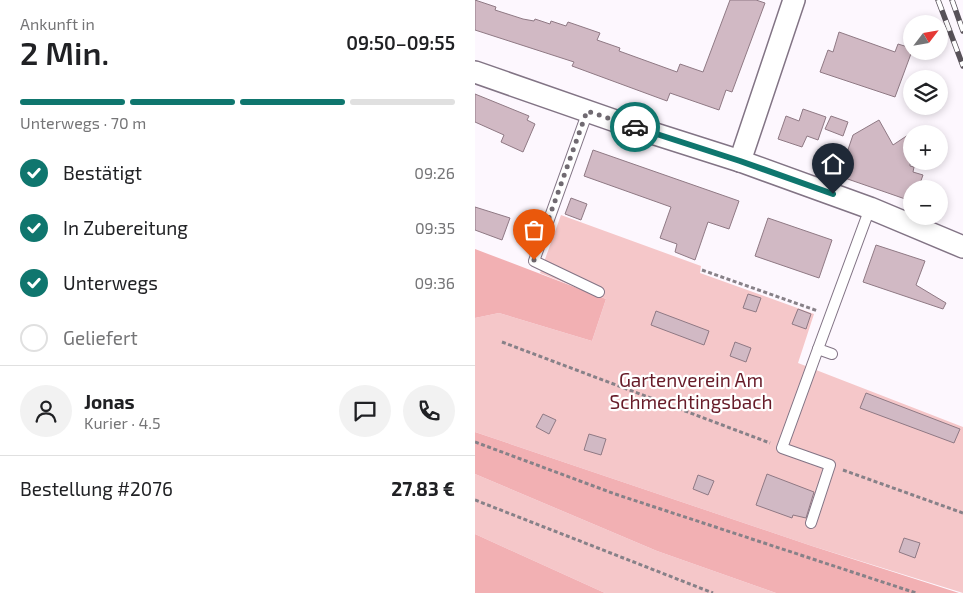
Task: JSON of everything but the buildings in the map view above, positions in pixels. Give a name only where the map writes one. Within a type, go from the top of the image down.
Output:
[{"type":"street","points":[[740,161],[794,0]]},
{"type":"street","points":[[475,72],[740,161],[870,208],[963,247]]},
{"type":"lane","points":[[587,111],[534,260],[599,292]]},
{"type":"lane","points":[[811,523],[831,465],[782,448],[870,208]]},
{"type":"lane","points":[[818,349],[832,354]]},
{"type":"path","points":[[702,270],[831,315]]},
{"type":"path","points":[[502,342],[782,448]]},
{"type":"path","points":[[475,442],[615,494],[916,593]]},
{"type":"path","points":[[831,465],[963,513]]},
{"type":"path","points":[[475,500],[713,593]]},
{"type":"green space","name":"Gartenverein Am Schmechtingsbach","points":[[561,215],[701,266],[700,273],[814,314],[798,363],[963,427],[963,593],[812,546],[475,432],[475,318],[499,313],[592,341],[606,299],[540,273]]},
{"type":"green space","points":[[475,474],[657,551],[776,593],[605,593],[475,534]]},
{"type":"shaded area","points":[[475,249],[606,299],[592,341],[499,313],[475,318]]},
{"type":"shaded area","points":[[475,432],[812,546],[959,593],[776,593],[657,551],[475,474]]},
{"type":"shaded area","points":[[475,534],[605,593],[475,593]]},
{"type":"railway","points":[[938,0],[963,66]]},
{"type":"railway","points":[[952,0],[963,31]]},
{"type":"way so far","points":[[534,260],[587,111],[635,127]]},
{"type":"route","points":[[635,127],[833,194]]}]
